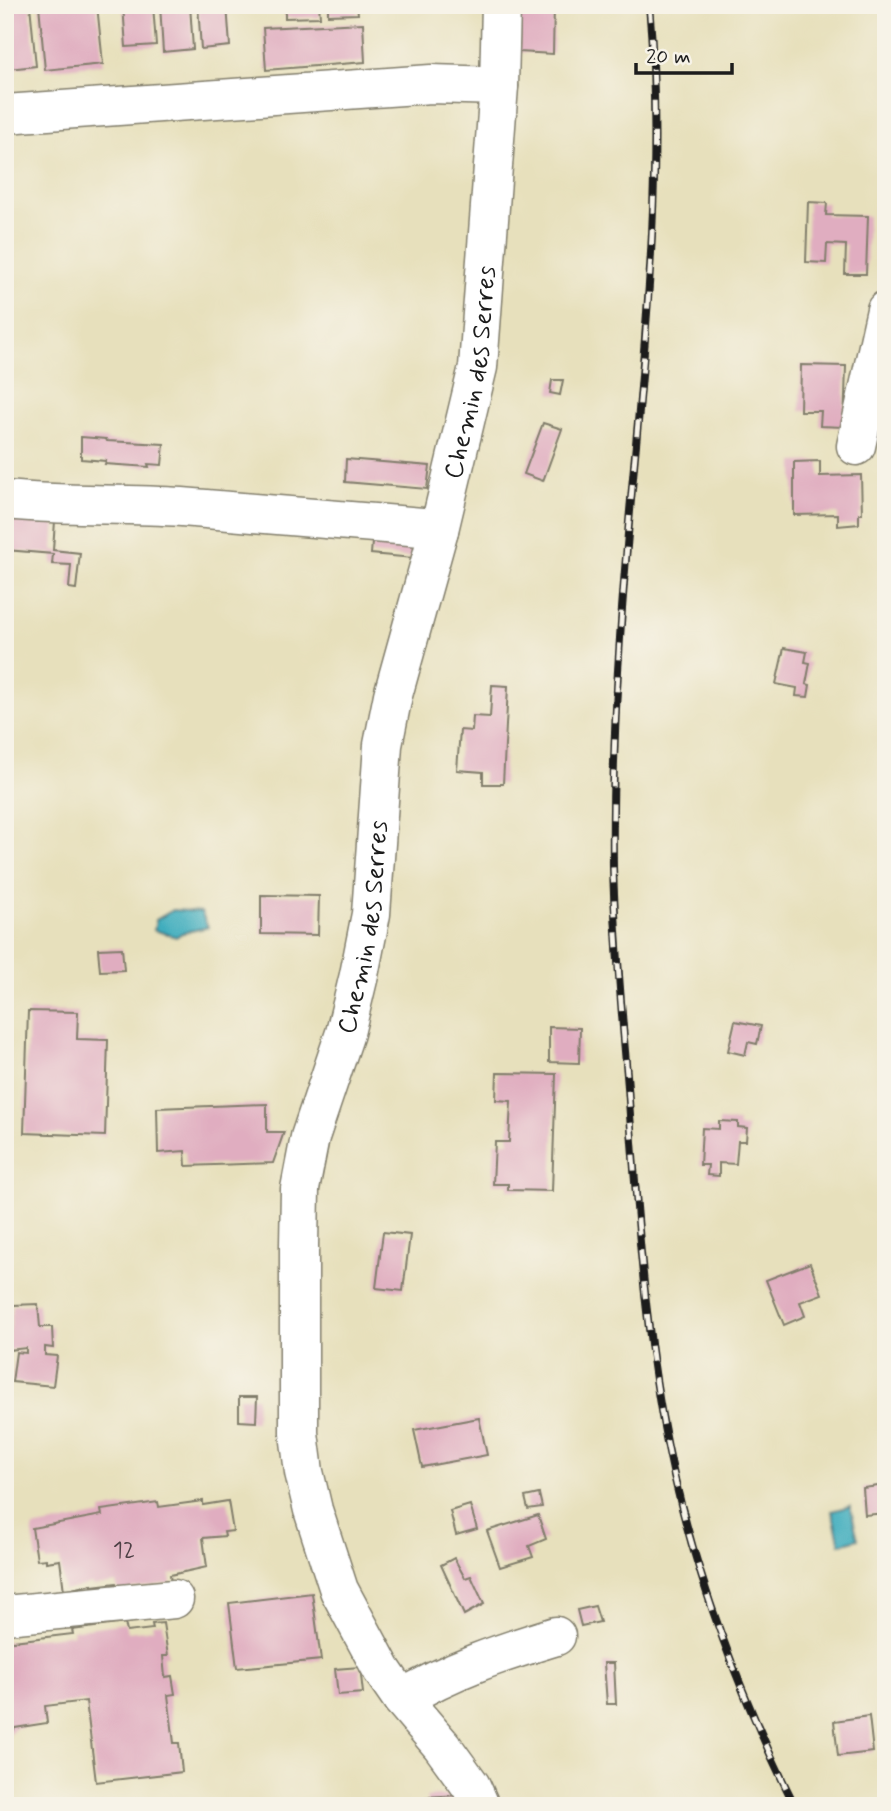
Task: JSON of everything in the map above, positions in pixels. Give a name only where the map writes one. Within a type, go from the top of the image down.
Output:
[{"type":"street","name":"Chemin des Serres","points":[[480,1806],[471,1786],[442,1745],[402,1699],[382,1670],[339,1590],[313,1510],[304,1472],[299,1420],[300,1189],[310,1137],[345,1033],[371,914],[383,744],[393,695],[439,530],[478,367],[499,86],[501,5]]},
{"type":"street","points":[[5,114],[431,84],[499,86]]},
{"type":"street","points":[[856,446],[886,310]]},
{"type":"street","points":[[5,500],[54,505],[88,502],[182,507],[439,530]]},
{"type":"street","points":[[5,1615],[174,1599]]},
{"type":"street","points":[[402,1699],[468,1667],[555,1636]]},
{"type":"water","points":[[173,910],[201,912],[208,927],[176,937],[154,930],[156,920]]},
{"type":"water","points":[[850,1506],[858,1539],[840,1544],[832,1511]]},
{"type":"building","points":[[5,5],[30,5],[36,66],[8,69]]},
{"type":"building","points":[[39,5],[97,5],[103,64],[45,70]]},
{"type":"building","points":[[123,5],[153,5],[156,45],[126,47]]},
{"type":"building","points":[[160,5],[190,5],[193,49],[163,52]]},
{"type":"building","points":[[198,5],[227,5],[230,46],[201,49]]},
{"type":"building","points":[[285,5],[319,5],[320,17],[285,18]]},
{"type":"building","points":[[328,5],[357,5],[358,14],[328,15]]},
{"type":"building","points":[[520,5],[554,5],[553,54],[519,52]]},
{"type":"building","points":[[363,23],[365,62],[266,70],[263,28]]},
{"type":"building","points":[[808,202],[827,203],[826,215],[868,216],[866,274],[845,274],[846,245],[827,244],[826,263],[806,262]]},
{"type":"building","points":[[801,365],[846,366],[844,427],[820,426],[821,411],[800,411]]},
{"type":"building","points":[[552,380],[563,380],[560,395],[550,393]]},
{"type":"building","points":[[543,423],[562,429],[543,481],[524,474]]},
{"type":"building","points":[[81,437],[164,444],[162,465],[148,464],[149,467],[105,464],[106,461],[81,459]]},
{"type":"building","points":[[346,459],[430,466],[427,489],[345,482]]},
{"type":"building","points":[[820,461],[820,476],[861,475],[862,514],[859,514],[859,524],[838,526],[838,514],[794,515],[794,462]]},
{"type":"building","points":[[9,517],[55,521],[53,550],[80,553],[76,589],[69,588],[71,565],[52,564],[53,554],[6,550]]},
{"type":"building","points":[[373,531],[418,535],[413,558],[371,554]]},
{"type":"building","points":[[784,648],[807,652],[805,662],[810,663],[806,684],[810,685],[808,697],[796,696],[797,688],[776,684]]},
{"type":"building","points":[[492,685],[508,686],[503,784],[483,784],[483,772],[457,770],[460,730],[472,731],[473,716],[490,717]]},
{"type":"building","points":[[261,895],[319,896],[318,935],[261,934]]},
{"type":"building","points":[[122,948],[124,970],[100,971],[98,949]]},
{"type":"building","points":[[28,1011],[78,1012],[77,1039],[108,1040],[105,1136],[24,1133]]},
{"type":"building","points":[[735,1021],[761,1026],[757,1044],[748,1042],[745,1055],[728,1051]]},
{"type":"building","points":[[549,1027],[580,1028],[579,1063],[549,1062]]},
{"type":"building","points":[[497,1073],[556,1074],[552,1191],[508,1190],[508,1184],[493,1184],[495,1142],[509,1142],[511,1101],[496,1100]]},
{"type":"building","points":[[267,1104],[267,1132],[284,1132],[273,1163],[186,1166],[185,1151],[158,1153],[157,1108]]},
{"type":"building","points":[[719,1121],[738,1122],[738,1127],[747,1128],[746,1141],[738,1141],[736,1164],[719,1163],[719,1176],[707,1175],[708,1165],[700,1165],[702,1128],[719,1129]]},
{"type":"building","points":[[383,1232],[410,1235],[403,1291],[376,1288]]},
{"type":"building","points":[[810,1263],[822,1294],[800,1302],[805,1316],[784,1325],[766,1280]]},
{"type":"building","points":[[38,1304],[40,1327],[52,1327],[53,1348],[45,1347],[45,1355],[57,1356],[53,1386],[12,1382],[16,1352],[26,1353],[26,1348],[8,1350],[13,1305]]},
{"type":"building","points":[[239,1397],[257,1397],[256,1422],[239,1421]]},
{"type":"building","points":[[479,1418],[487,1455],[422,1467],[414,1430]]},
{"type":"building","points":[[886,1485],[886,1513],[865,1515],[863,1488]]},
{"type":"building","points":[[539,1494],[542,1507],[528,1509],[525,1497]]},
{"type":"building","points":[[203,1501],[203,1505],[228,1501],[233,1531],[224,1532],[225,1536],[203,1538],[207,1567],[170,1575],[171,1583],[118,1591],[116,1583],[92,1584],[64,1591],[60,1560],[37,1560],[32,1528],[102,1515],[101,1510],[158,1502],[159,1507]]},
{"type":"building","points":[[470,1505],[477,1529],[456,1535],[450,1511]]},
{"type":"building","points":[[538,1515],[546,1539],[529,1546],[533,1557],[500,1567],[487,1531]]},
{"type":"building","points":[[454,1558],[465,1578],[471,1576],[484,1604],[464,1615],[441,1565]]},
{"type":"building","points":[[312,1593],[321,1660],[237,1668],[229,1603]]},
{"type":"building","points":[[595,1606],[600,1622],[581,1626],[577,1610]]},
{"type":"building","points":[[125,1623],[127,1632],[153,1629],[152,1624],[163,1623],[168,1656],[163,1656],[165,1677],[172,1676],[175,1694],[168,1695],[174,1743],[179,1743],[182,1772],[96,1782],[86,1701],[45,1706],[47,1723],[15,1728],[5,1740],[5,1642],[73,1634],[72,1630]]},
{"type":"building","points":[[604,1663],[614,1663],[616,1704],[607,1704]]},
{"type":"building","points":[[360,1667],[363,1693],[338,1695],[335,1669]]},
{"type":"building","points":[[869,1716],[873,1752],[838,1756],[834,1721]]},
{"type":"building","points":[[461,1795],[466,1806],[430,1806],[426,1797]]},
{"type":"railway","points":[[649,5],[654,83],[652,242],[620,638],[613,810],[615,922],[637,1211],[655,1375],[684,1517],[732,1664],[795,1806]]}]
